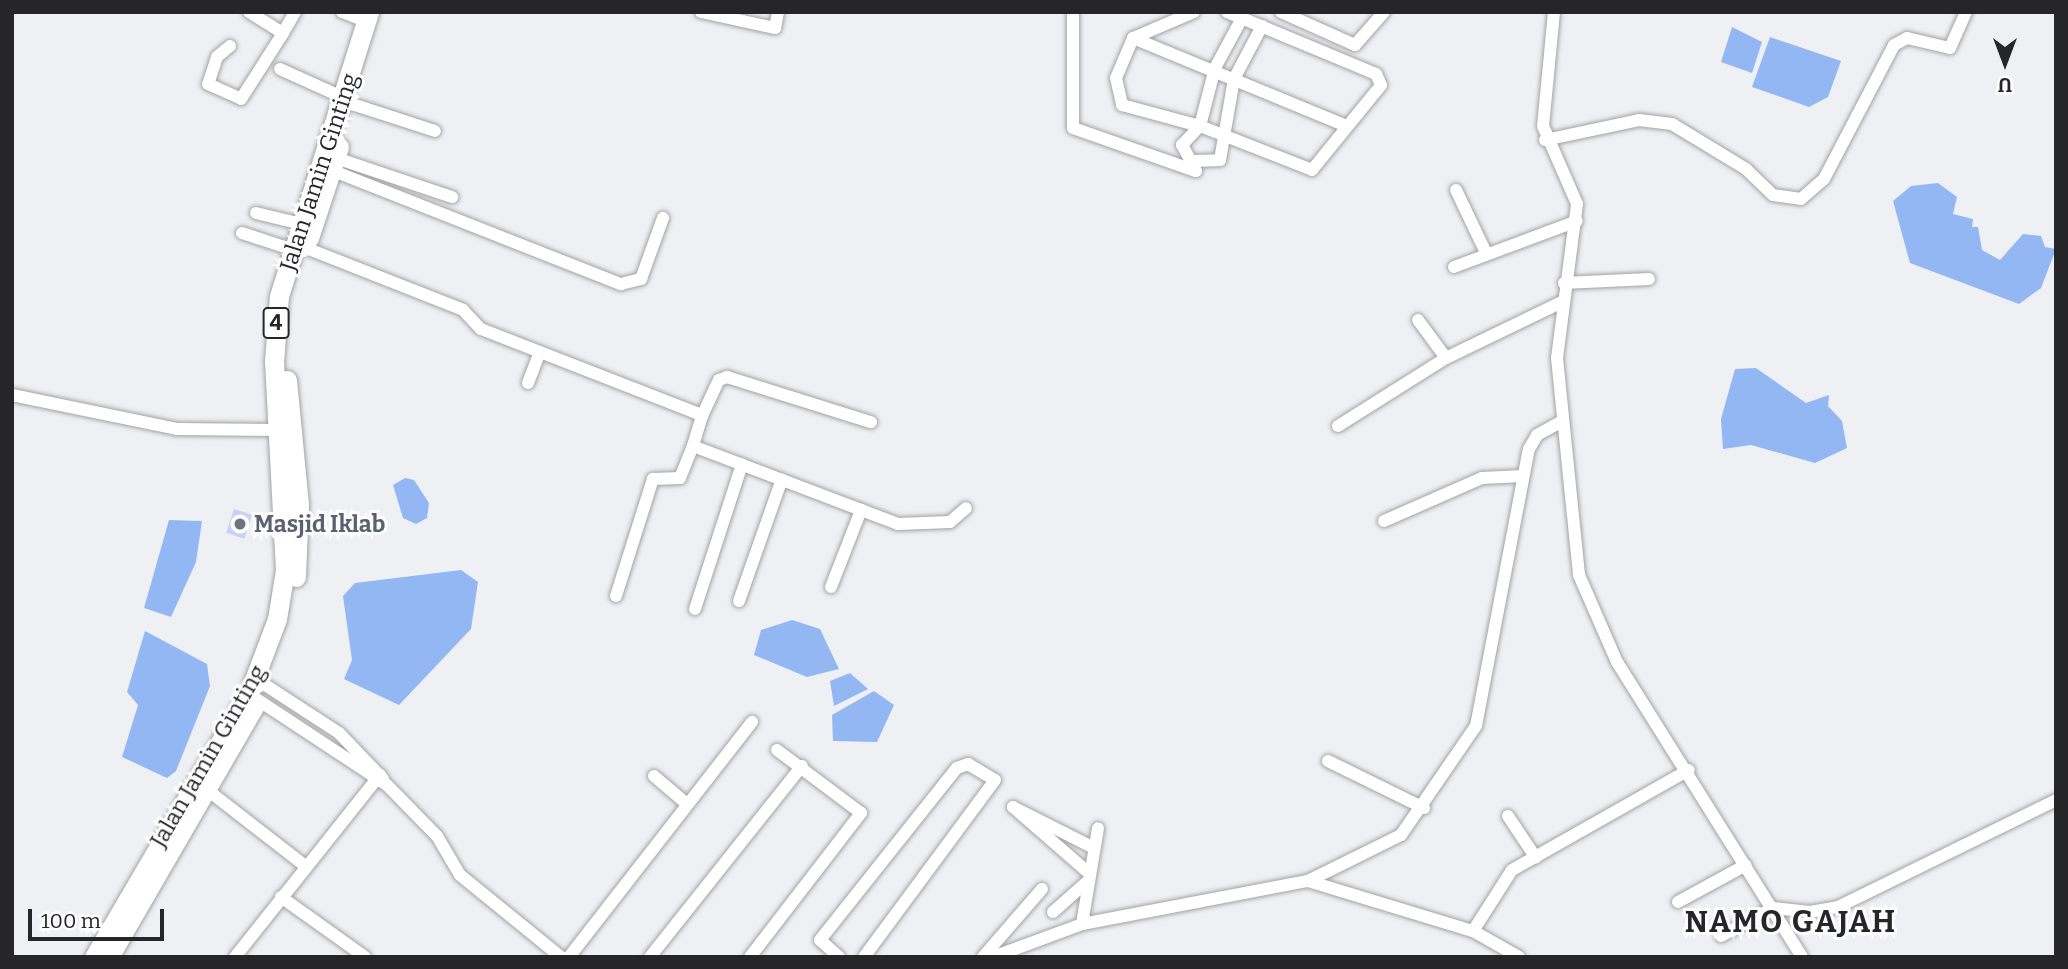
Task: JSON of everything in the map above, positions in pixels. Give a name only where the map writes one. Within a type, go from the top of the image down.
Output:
[{"type":"highway","name":"Jalan Jamin Ginting","points":[[94,957],[257,689],[285,570],[277,435],[277,316],[330,161],[372,15]]},
{"type":"highway","name":"Jalan Jamin Ginting","points":[[110,957],[210,792],[257,689],[296,580],[300,516],[285,338],[300,249],[301,224],[330,161]]},
{"type":"street","points":[[250,12],[283,33]]},
{"type":"street","points":[[230,46],[217,57],[208,84],[241,99],[295,12]]},
{"type":"street","points":[[342,12],[372,15]]},
{"type":"street","points":[[701,12],[775,28],[778,12]]},
{"type":"street","points":[[1073,12],[1073,128],[1196,171],[1195,161],[1182,145],[1200,126],[1215,68],[1242,18]]},
{"type":"street","points":[[1194,12],[1133,38],[1116,78],[1122,105],[1200,126],[1312,170],[1381,85],[1376,74],[1227,12]]},
{"type":"street","points":[[1281,12],[1355,45],[1384,12]]},
{"type":"street","points":[[1554,12],[1543,101],[1545,140],[1577,204],[1577,221],[1560,303],[1562,421],[1588,608],[1802,957]]},
{"type":"street","points":[[1545,140],[1639,120],[1672,124],[1746,169],[1773,195],[1801,198],[1824,179],[1894,45],[1907,38],[1950,48],[1966,12]]},
{"type":"street","points":[[1195,161],[1220,160],[1220,136],[1234,79],[1262,26]]},
{"type":"street","points":[[1133,38],[1215,68],[1234,79],[1346,126]]},
{"type":"street","points":[[280,69],[347,101],[435,131]]},
{"type":"street","points":[[330,161],[452,197]]},
{"type":"street","points":[[330,161],[621,285],[641,279],[663,218]]},
{"type":"street","points":[[1456,190],[1486,253]]},
{"type":"street","points":[[256,213],[301,224]]},
{"type":"street","points":[[1454,267],[1577,221]]},
{"type":"street","points":[[242,233],[300,249],[463,310],[481,329],[702,416]]},
{"type":"street","points":[[1564,283],[1649,279]]},
{"type":"street","points":[[1338,426],[1446,358],[1560,303]]},
{"type":"street","points":[[1418,320],[1446,358]]},
{"type":"street","points":[[528,383],[540,352]]},
{"type":"street","points":[[616,596],[653,479],[680,478],[702,416],[719,380],[727,377],[871,422]]},
{"type":"street","points":[[12,395],[177,429],[277,435]]},
{"type":"street","points":[[993,957],[1082,924],[1308,881],[1401,835],[1424,808],[1480,718],[1522,476],[1533,439],[1562,421]]},
{"type":"street","points":[[693,446],[861,510],[906,524],[950,522],[966,508]]},
{"type":"street","points":[[695,609],[742,464]]},
{"type":"street","points":[[1384,521],[1482,478],[1522,476]]},
{"type":"street","points":[[738,601],[782,479]]},
{"type":"street","points":[[831,587],[861,510]]},
{"type":"street","points":[[257,689],[339,733],[381,780],[437,835],[454,870],[561,957]]},
{"type":"street","points":[[569,957],[752,722]]},
{"type":"street","points":[[750,957],[861,814],[802,766],[777,750]]},
{"type":"street","points":[[1328,761],[1424,808]]},
{"type":"street","points":[[839,957],[820,940],[957,768],[968,764],[995,780],[864,957]]},
{"type":"street","points":[[650,957],[802,766]]},
{"type":"street","points":[[1473,931],[1500,881],[1689,770]]},
{"type":"street","points":[[654,776],[687,804]]},
{"type":"street","points":[[235,957],[304,865],[381,780]]},
{"type":"street","points":[[210,792],[304,865]]},
{"type":"street","points":[[1721,936],[1773,908],[1810,912],[1839,906],[2056,800]]},
{"type":"street","points":[[1089,877],[1013,807],[1094,848]]},
{"type":"street","points":[[1508,816],[1536,858]]},
{"type":"street","points":[[1082,924],[1098,828]]},
{"type":"street","points":[[1678,902],[1746,865]]},
{"type":"street","points":[[1053,912],[1089,877]]},
{"type":"street","points":[[1308,881],[1473,931],[1519,957]]},
{"type":"street","points":[[983,957],[1042,888]]},
{"type":"street","points":[[281,897],[348,952],[365,957]]},
{"type":"water","points":[[1732,27],[1762,42],[1752,73],[1721,62]]},
{"type":"water","points":[[1770,37],[1841,61],[1828,97],[1809,107],[1752,87]]},
{"type":"water","points":[[1938,183],[1957,197],[1953,214],[1973,219],[1972,227],[1978,227],[1982,250],[2000,260],[2023,234],[2041,236],[2045,247],[2056,249],[2041,288],[2019,304],[1910,263],[1893,201],[1911,186]]},
{"type":"water","points":[[1756,368],[1806,403],[1829,395],[1828,406],[1842,421],[1847,448],[1815,463],[1751,445],[1723,449],[1721,419],[1735,369]]},
{"type":"water","points":[[405,478],[414,480],[429,503],[427,518],[416,524],[403,518],[393,485]]},
{"type":"water","points":[[169,520],[202,521],[196,562],[171,617],[144,608]]},
{"type":"water","points":[[461,570],[478,582],[471,629],[399,705],[344,679],[352,660],[343,596],[355,583]]},
{"type":"water","points":[[792,620],[820,629],[839,669],[807,677],[754,655],[761,630]]},
{"type":"water","points":[[145,631],[207,664],[210,686],[176,771],[167,778],[122,757],[138,705],[127,692]]},
{"type":"water","points":[[850,673],[868,689],[834,706],[830,681]]},
{"type":"water","points":[[874,691],[894,705],[877,742],[833,741],[832,715]]},
{"type":"building","name":"Masjid Iklab","points":[[234,509],[252,515],[244,539],[226,533]]},
{"type":"place","name":"Masjid Iklab","points":[[240,524]]},
{"type":"district","name":"NAMO GAJAH","points":[[1791,922]]}]
